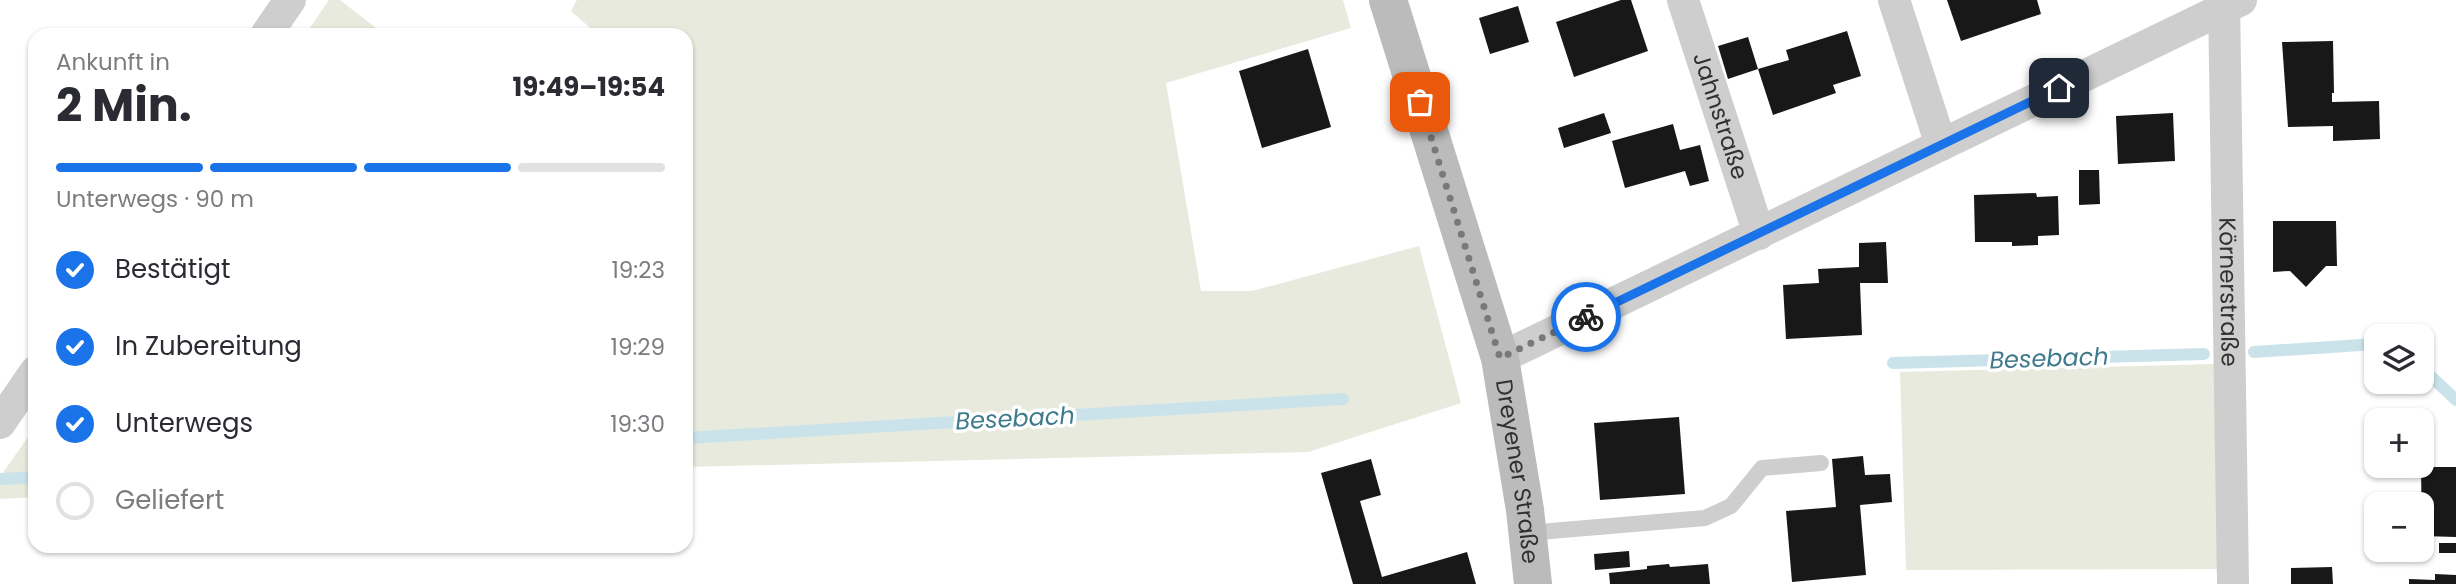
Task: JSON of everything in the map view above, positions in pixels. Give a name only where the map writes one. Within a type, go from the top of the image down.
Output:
[{"type":"street","points":[[271,28],[290,0]]},
{"type":"street","name":"Dreyener Straße","points":[[1388,0],[1500,358],[1533,584]]},
{"type":"street","name":"Jahnstraße","points":[[1683,0],[1759,234]]},
{"type":"street","points":[[1894,0],[1941,145]]},
{"type":"street","points":[[1500,358],[2230,3]]},
{"type":"street","name":"Körnerstraße","points":[[2230,3],[2232,584]]},
{"type":"street","points":[[0,423],[28,382]]},
{"type":"lane","points":[[1527,533],[1705,518],[1731,506],[1762,468],[1821,463]]},
{"type":"shaded area","points":[[329,0],[340,0],[376,28],[310,28]]},
{"type":"shaded area","points":[[577,0],[1343,0],[1351,28],[1166,83],[1201,291],[1252,291],[1419,246],[1461,403],[1308,452],[693,467],[693,28],[590,28],[571,11]]},
{"type":"shaded area","points":[[2214,364],[2221,569],[1906,570],[1900,372]]},
{"type":"shaded area","points":[[28,437],[28,497],[0,499],[0,477]]},
{"type":"building","points":[[1621,0],[1631,0],[1648,51],[1574,77],[1556,22]]},
{"type":"building","points":[[1947,0],[2037,0],[2041,14],[1961,41]]},
{"type":"building","points":[[1518,6],[1529,42],[1490,54],[1479,18]]},
{"type":"building","points":[[1847,31],[1861,76],[1833,85],[1836,93],[1773,115],[1758,69],[1789,60],[1786,50]]},
{"type":"building","points":[[1748,37],[1758,69],[1728,79],[1718,46]]},
{"type":"building","points":[[2333,41],[2332,102],[2379,101],[2380,139],[2333,141],[2333,126],[2288,127],[2282,42]]},
{"type":"building","points":[[1308,49],[1331,127],[1262,148],[1239,71]]},
{"type":"building","points":[[1604,113],[1611,133],[1564,148],[1558,128]]},
{"type":"building","points":[[2173,113],[2175,161],[2118,164],[2116,116]]},
{"type":"building","points":[[1673,124],[1680,150],[1700,145],[1709,181],[1690,186],[1685,171],[1625,188],[1612,141]]},
{"type":"building","points":[[2079,170],[2099,170],[2100,204],[2079,205]]},
{"type":"building","points":[[2036,193],[2037,197],[2058,196],[2059,235],[2038,236],[2038,245],[2012,246],[2012,242],[1975,242],[1974,195]]},
{"type":"building","points":[[2273,221],[2336,221],[2337,266],[2326,266],[2306,287],[2290,271],[2273,272]]},
{"type":"building","points":[[1886,242],[1888,283],[1860,283],[1862,335],[1786,339],[1783,285],[1819,283],[1818,269],[1859,267],[1859,243]]},
{"type":"building","points":[[1679,417],[1685,494],[1600,500],[1594,423]]},
{"type":"building","points":[[1863,456],[1865,475],[1890,474],[1892,502],[1860,505],[1866,575],[1792,582],[1786,511],[1836,507],[1832,459]]},
{"type":"building","points":[[1371,459],[1381,495],[1360,501],[1382,577],[1467,552],[1476,584],[1353,584],[1321,473]]},
{"type":"building","points":[[2434,467],[2456,467],[2456,537],[2434,536],[2434,492],[2421,492],[2421,478],[2434,478]]},
{"type":"building","points":[[2439,543],[2456,543],[2456,553],[2439,553]]},
{"type":"building","points":[[1629,551],[1630,567],[1595,570],[1594,554]]},
{"type":"building","points":[[1669,564],[1670,567],[1708,564],[1710,584],[1610,584],[1609,573]]},
{"type":"building","points":[[2332,567],[2333,584],[2291,584],[2291,568]]},
{"type":"building","points":[[2435,574],[2456,575],[2456,584],[2409,584],[2409,579],[2435,580]]},
{"type":"waterway","name":"Besebach","points":[[2254,352],[2364,345]]},
{"type":"waterway","name":"Besebach","points":[[1893,363],[2204,354]]},
{"type":"waterway","name":"Besebach","points":[[2434,379],[2456,400]]},
{"type":"waterway","name":"Besebach","points":[[693,438],[1343,399]]},
{"type":"waterway","name":"Besebach","points":[[0,479],[28,477]]},
{"type":"way so far","points":[[1420,102],[1500,358],[1586,317]]},
{"type":"route","points":[[1586,317],[2059,88]]}]
